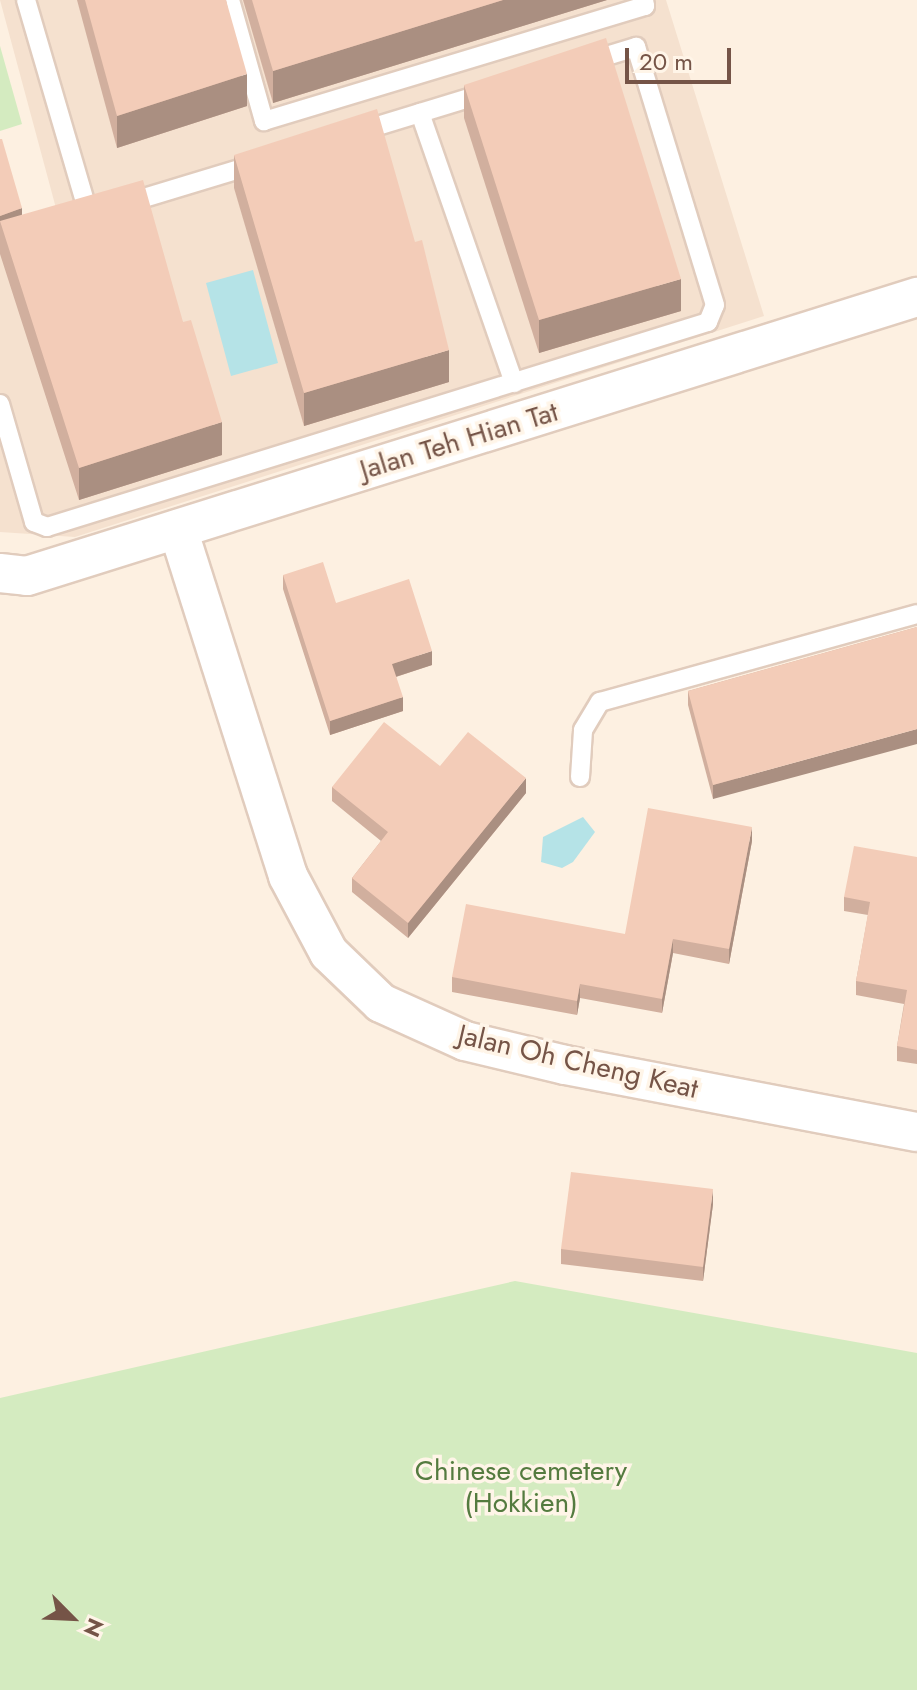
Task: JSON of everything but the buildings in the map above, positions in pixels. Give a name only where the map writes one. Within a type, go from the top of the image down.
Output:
[{"type":"street","name":"Jalan Teh Hian Tat","points":[[0,573],[27,576],[917,297]]},
{"type":"street","name":"Jalan Oh Cheng Keat","points":[[178,529],[288,876],[329,953],[381,1003],[465,1041],[536,1058],[917,1132]]},
{"type":"lane","points":[[26,0],[82,217],[269,159]]},
{"type":"lane","points":[[230,0],[264,121],[645,6],[644,0]]},
{"type":"lane","points":[[0,404],[34,522],[47,527],[708,322],[715,305],[636,47],[576,66]]},
{"type":"lane","points":[[344,136],[500,89]]},
{"type":"lane","points":[[420,113],[514,383]]},
{"type":"lane","points":[[580,777],[583,730],[600,702],[917,614]]},
{"type":"shaded area","points":[[0,0],[666,0],[764,316],[75,537],[0,532],[0,231],[57,212]]},
{"type":"green space","points":[[0,46],[22,124],[0,131]]},
{"type":"green space","name":"Chinese cemetery (Hokkien)","points":[[515,1281],[917,1353],[917,1690],[0,1690],[0,1398]]},
{"type":"water","points":[[253,270],[278,363],[231,376],[206,283]]},
{"type":"water","points":[[583,817],[595,832],[573,862],[562,868],[541,862],[543,837]]}]
